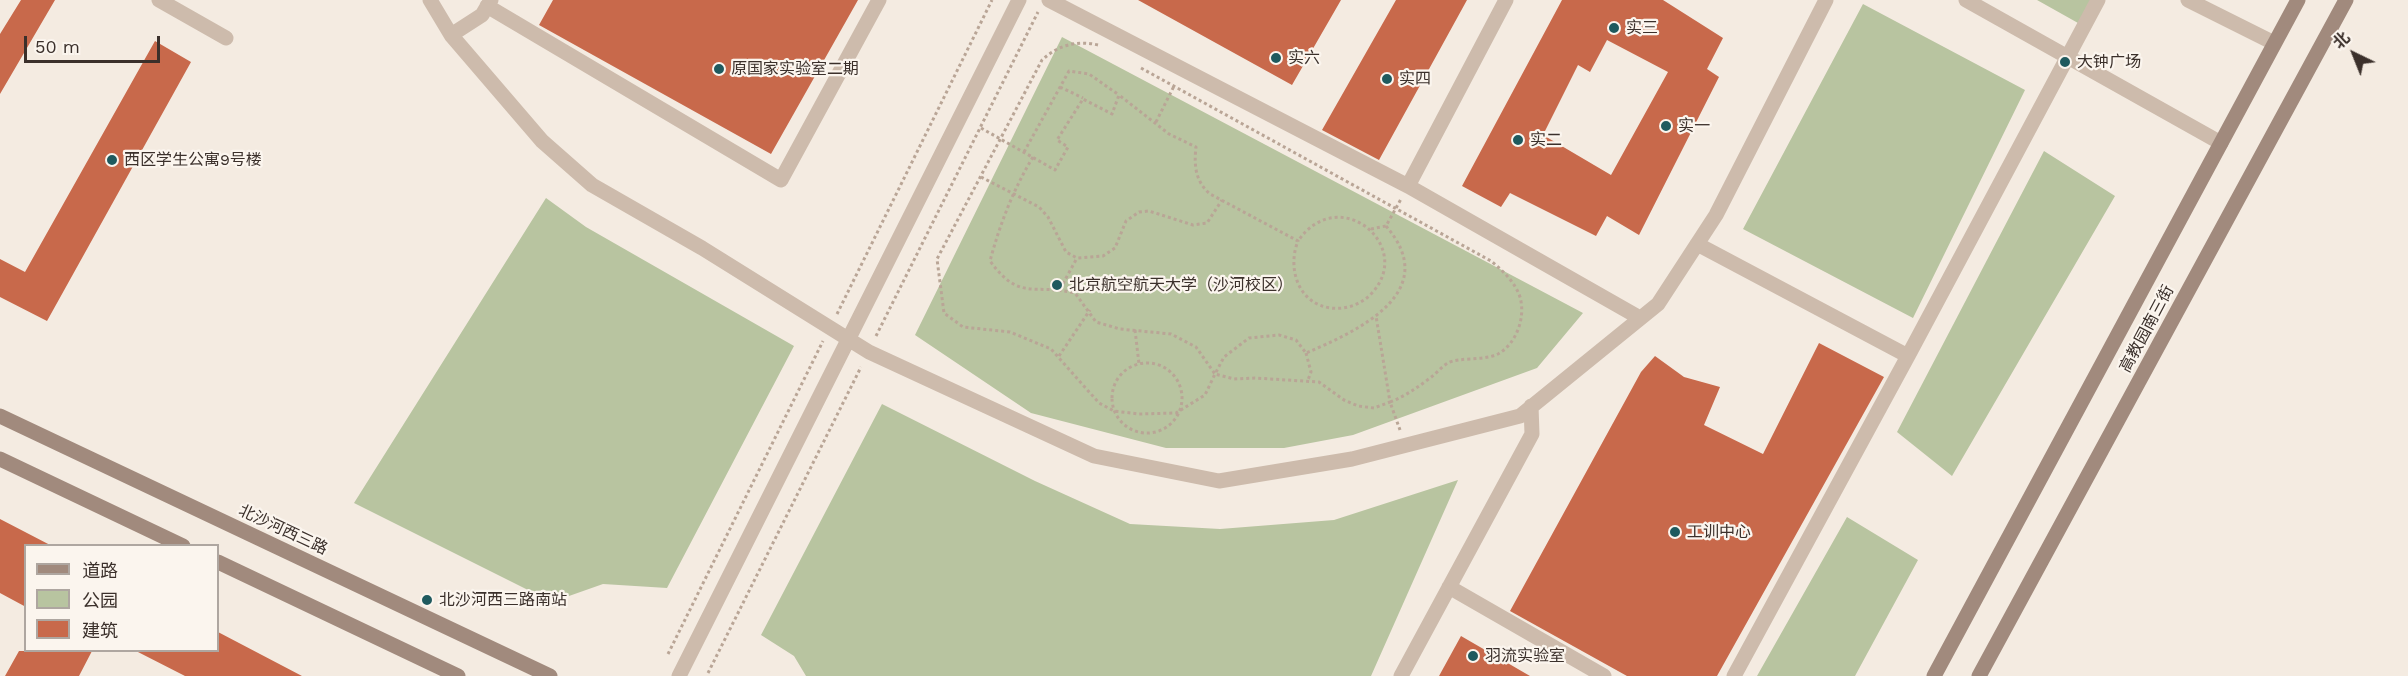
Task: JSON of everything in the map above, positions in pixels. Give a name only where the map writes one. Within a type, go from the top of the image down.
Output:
[{"type":"street","points":[[159,0],[226,38]]},
{"type":"street","points":[[430,0],[451,35],[542,141],[592,184],[702,248],[829,329],[869,352],[1095,456],[1219,481],[1352,459],[1520,416],[1658,304],[1716,215],[1826,0]]},
{"type":"street","points":[[451,35],[482,15],[489,3],[781,180],[879,0]]},
{"type":"street","points":[[679,676],[1019,0]]},
{"type":"street","points":[[1049,0],[1408,186],[1640,318]]},
{"type":"street","points":[[1408,186],[1506,0]]},
{"type":"street","points":[[1966,0],[2221,143]]},
{"type":"street","points":[[1734,676],[2098,0]]},
{"type":"street","points":[[2188,0],[2274,43]]},
{"type":"street","name":"高教园南三街","points":[[1934,676],[2298,0]]},
{"type":"street","name":"高教园南三街","points":[[1979,676],[2346,0]]},
{"type":"street","points":[[1697,244],[1908,356]]},
{"type":"street","points":[[1401,676],[1532,434],[1532,406]]},
{"type":"street","name":"北沙河西三路","points":[[0,416],[550,676]]},
{"type":"street","points":[[0,459],[179,544]]},
{"type":"street","points":[[219,562],[458,676]]},
{"type":"street","points":[[1449,587],[1604,676]]},
{"type":"path","points":[[1099,45],[1086,42],[1065,45],[1051,51],[1042,60],[937,259],[944,313],[963,327],[1010,332],[1051,349],[1099,403],[1114,411],[1160,415],[1176,413],[1205,395],[1224,357],[1249,338],[1279,335],[1296,340],[1306,353],[1311,372],[1308,381]]},
{"type":"path","points":[[1033,157],[1000,221],[990,261],[1010,284],[1028,290],[1060,289],[1075,293],[1090,310],[1096,322],[1120,329],[1171,334],[1179,338],[1196,347],[1215,374],[1234,379],[1319,382],[1344,400],[1358,406],[1374,408],[1408,394],[1449,362],[1476,360],[1497,354],[1512,343],[1519,327],[1520,298],[1506,274],[1491,261],[1137,66]]},
{"type":"path","points":[[1155,122],[1183,69]]},
{"type":"path","points":[[1024,152],[1070,71],[1089,74],[1169,134],[1196,147],[1194,164],[1203,188],[1298,241]]},
{"type":"path","points":[[1060,87],[1112,114],[1119,95]]},
{"type":"path","points":[[981,128],[1055,170],[1068,147],[1057,140],[1083,99]]},
{"type":"path","points":[[981,177],[1039,207],[1048,217],[1066,252],[1077,258],[1103,256],[1115,248],[1126,221],[1138,212],[1149,211],[1193,225],[1207,223],[1222,200]]},
{"type":"path","points":[[1371,230],[1386,226],[1408,186]]},
{"type":"path","points":[[1344,217],[1357,220],[1371,230],[1381,244],[1385,265],[1378,286],[1366,300],[1344,309],[1328,308],[1310,300],[1295,279],[1293,259],[1298,241],[1314,224],[1327,218],[1344,217]]},
{"type":"path","points":[[1306,353],[1376,316],[1396,297],[1406,275],[1398,239],[1386,226]]},
{"type":"path","points":[[1060,289],[1077,258]]},
{"type":"path","points":[[1058,356],[1090,310]]},
{"type":"path","points":[[1376,316],[1390,402],[1406,445]]},
{"type":"path","points":[[1135,329],[1139,364]]},
{"type":"path","points":[[1154,363],[1168,369],[1178,380],[1182,394],[1180,409],[1173,422],[1162,430],[1148,434],[1133,431],[1121,423],[1114,411],[1112,396],[1116,381],[1126,370],[1139,364],[1154,363]]},
{"type":"green space","points":[[2037,0],[2091,0],[2078,23]]},
{"type":"green space","points":[[1863,4],[2025,90],[1913,318],[1743,229]]},
{"type":"green space","points":[[1062,37],[1583,313],[1537,368],[1353,435],[1284,448],[1166,448],[1031,413],[915,335]]},
{"type":"green space","points":[[2044,151],[2115,196],[1952,476],[1897,432]]},
{"type":"green space","points":[[546,198],[586,227],[794,346],[667,588],[603,584],[552,602],[354,503]]},
{"type":"green space","points":[[882,404],[1035,481],[1130,524],[1220,529],[1334,520],[1458,480],[1371,676],[806,676],[794,656],[761,635]]},
{"type":"green space","points":[[1847,517],[1918,560],[1855,676],[1757,676]]},
{"type":"building","points":[[21,0],[55,0],[0,94],[0,34]]},
{"type":"building","name":"原国家实验室二期","points":[[553,0],[858,0],[771,154],[539,25]]},
{"type":"building","name":"实六","points":[[1138,0],[1341,0],[1292,85]]},
{"type":"building","name":"实四","points":[[1396,0],[1467,0],[1379,160],[1322,130]]},
{"type":"building","points":[[1562,0],[1663,0],[1723,38],[1707,69],[1719,77],[1639,235],[1607,216],[1596,236],[1510,193],[1501,207],[1462,186]],"holes":[[[1607,40],[1668,72],[1611,175],[1543,135],[1578,65],[1590,72]]]},
{"type":"building","name":"西区学生公寓9号楼","points":[[155,41],[191,62],[47,321],[0,297],[0,259],[25,272]]},
{"type":"building","name":"工训中心","points":[[1819,343],[1884,377],[1717,676],[1627,676],[1510,611],[1641,372],[1655,356],[1684,377],[1720,387],[1704,425],[1763,454]]},
{"type":"building","points":[[0,519],[48,544],[24,544],[24,606],[0,593]]},
{"type":"building","points":[[219,633],[302,676],[185,676],[138,652],[219,652]]},
{"type":"building","name":"羽流实验室","points":[[1461,636],[1530,676],[1439,676]]},
{"type":"building","points":[[19,651],[91,652],[79,676],[5,676]]},
{"type":"place","name":"实三","points":[[1614,28]]},
{"type":"place","name":"实六","points":[[1276,58]]},
{"type":"place","name":"大钟广场","points":[[2065,62]]},
{"type":"place","name":"原国家实验室二期","points":[[719,69]]},
{"type":"place","name":"实四","points":[[1387,79]]},
{"type":"place","name":"实一","points":[[1666,126]]},
{"type":"place","name":"实二","points":[[1518,140]]},
{"type":"place","name":"西区学生公寓9号楼","points":[[112,160]]},
{"type":"place","name":"北京航空航天大学（沙河校区）","points":[[1057,285]]},
{"type":"place","name":"工训中心","points":[[1675,532]]},
{"type":"place","name":"北沙河西三路南站","points":[[427,600]]},
{"type":"place","name":"羽流实验室","points":[[1473,656]]}]
